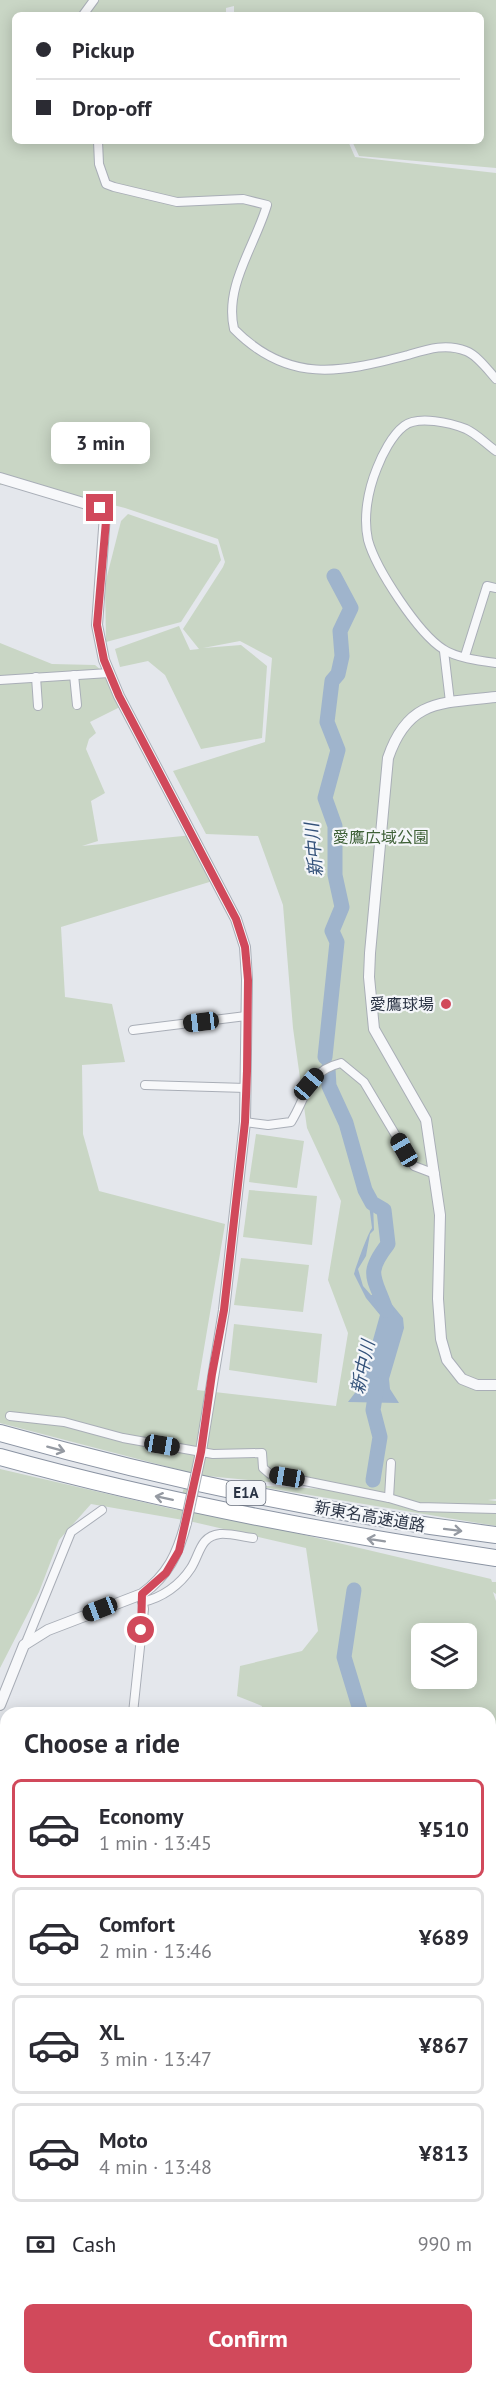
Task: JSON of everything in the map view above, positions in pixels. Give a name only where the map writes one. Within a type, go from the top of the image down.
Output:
[{"type":"highway","name":"新東名高速道路","points":[[0,1433],[210,1486],[328,1509],[496,1535]]},
{"type":"highway","name":"新東名高速道路","points":[[0,1457],[97,1482],[257,1518],[496,1558]]},
{"type":"street","points":[[98,144],[99,164],[106,184],[114,187],[177,202],[243,199],[267,205],[230,307],[234,329],[265,356],[298,368],[341,370],[449,346],[468,351],[496,379]]},
{"type":"street","points":[[496,450],[468,430],[449,423],[420,421],[404,425],[382,454],[371,483],[367,531],[376,562],[385,578],[427,635],[444,651],[496,663]]},
{"type":"street","points":[[0,478],[100,508],[105,515],[97,625],[99,643],[109,673],[236,919],[245,947],[245,1122],[224,1310],[201,1454],[179,1551],[166,1573],[142,1598],[133,1707]]},
{"type":"street","points":[[465,656],[487,586],[496,588]]},
{"type":"street","points":[[444,651],[450,702]]},
{"type":"street","points":[[0,680],[109,673]]},
{"type":"street","points":[[74,675],[77,705]]},
{"type":"street","points":[[36,677],[38,706]]},
{"type":"street","points":[[496,697],[450,702],[422,710],[406,721],[396,736],[388,758],[369,977],[374,1029],[426,1120],[440,1215],[438,1299],[441,1339],[447,1360],[462,1379],[477,1385],[496,1385]]},
{"type":"street","points":[[133,1030],[246,1016]]},
{"type":"street","points":[[245,1122],[268,1125],[291,1122],[309,1084],[323,1067],[341,1063],[353,1070],[364,1082],[414,1166],[435,1174]]},
{"type":"street","points":[[144,1085],[246,1088]]},
{"type":"street","points":[[10,1416],[64,1422],[123,1438],[201,1454],[262,1453],[263,1468],[270,1474],[389,1498],[419,1508],[496,1509]]},
{"type":"street","points":[[389,1498],[391,1463]]},
{"type":"street","points":[[0,1705],[71,1532],[102,1510]]},
{"type":"street","points":[[24,1645],[48,1630],[142,1598],[156,1599],[174,1587],[191,1569],[201,1543],[209,1538],[220,1534],[253,1538]]},
{"type":"green space","name":"愛鷹広域公園","points":[[0,0],[496,0],[496,168],[359,156],[353,144],[484,144],[484,12],[234,12],[234,6],[226,8],[226,12],[12,12],[12,144],[349,144],[355,157],[496,173],[496,1499],[488,1500],[496,1501],[496,1526],[250,1485],[360,1491],[197,1475],[190,1508],[496,1582],[496,1594],[493,1592],[496,1601],[496,1707],[262,1707],[237,1696],[240,1666],[302,1651],[318,1631],[306,1548],[189,1521],[91,1504],[59,1540],[39,1592],[0,1668],[0,1469],[177,1510],[188,1475],[180,1470],[0,1423],[0,643],[52,664],[95,665],[107,675],[120,707],[90,722],[96,733],[89,739],[86,749],[105,793],[91,801],[98,841],[82,846],[193,835],[216,880],[61,927],[65,997],[112,1004],[125,1062],[82,1065],[83,1134],[99,1191],[225,1224],[197,1390],[336,1406],[348,1333],[328,1280],[341,1201],[307,1128],[293,1028],[283,905],[258,836],[206,834],[173,771],[265,742],[272,658],[240,641],[203,648],[241,645],[267,666],[262,738],[201,749],[165,675],[148,661],[120,667],[115,649],[179,626],[190,650],[199,649],[183,629],[225,562],[218,539],[125,508],[16,480],[0,485]]},
{"type":"green space","points":[[128,514],[217,545],[221,560],[181,622],[106,642],[105,584],[121,521]]},
{"type":"green space","points":[[256,1134],[304,1141],[297,1188],[249,1182]]},
{"type":"green space","points":[[249,1190],[317,1196],[312,1245],[243,1237]]},
{"type":"green space","points":[[241,1258],[309,1265],[303,1312],[234,1305]]},
{"type":"green space","points":[[234,1324],[322,1334],[317,1383],[229,1370]]},
{"type":"water","points":[[368,1197],[373,1202],[374,1230],[370,1234],[366,1256],[358,1269],[363,1286],[371,1295],[375,1295],[380,1290],[403,1318],[404,1328],[389,1379],[390,1389],[399,1403],[348,1402],[361,1385],[365,1356],[371,1347],[380,1315],[366,1298],[354,1274],[372,1228]]},
{"type":"waterway","name":"新中川","points":[[325,1057],[337,942],[332,931],[342,907],[335,875],[335,826],[325,798],[338,750],[327,722],[332,681],[338,674],[342,656],[340,631],[351,608],[334,576]]},
{"type":"waterway","name":"新中川","points":[[328,1069],[329,1086],[346,1123],[365,1190],[372,1203],[384,1210],[388,1244],[376,1263],[374,1276],[386,1310]]},
{"type":"waterway","name":"新中川","points":[[373,1480],[380,1437],[373,1410],[377,1385]]},
{"type":"waterway","name":"新中川","points":[[354,1590],[344,1657],[359,1707]]},
{"type":"place","name":"愛鷹球場","points":[[446,1004]]},
{"type":"route","points":[[100,508],[106,521],[97,625],[104,660],[119,696],[236,919],[245,947],[248,980],[245,1122],[224,1310],[201,1452],[179,1551],[166,1573],[142,1594],[144,1609],[141,1630]]}]
